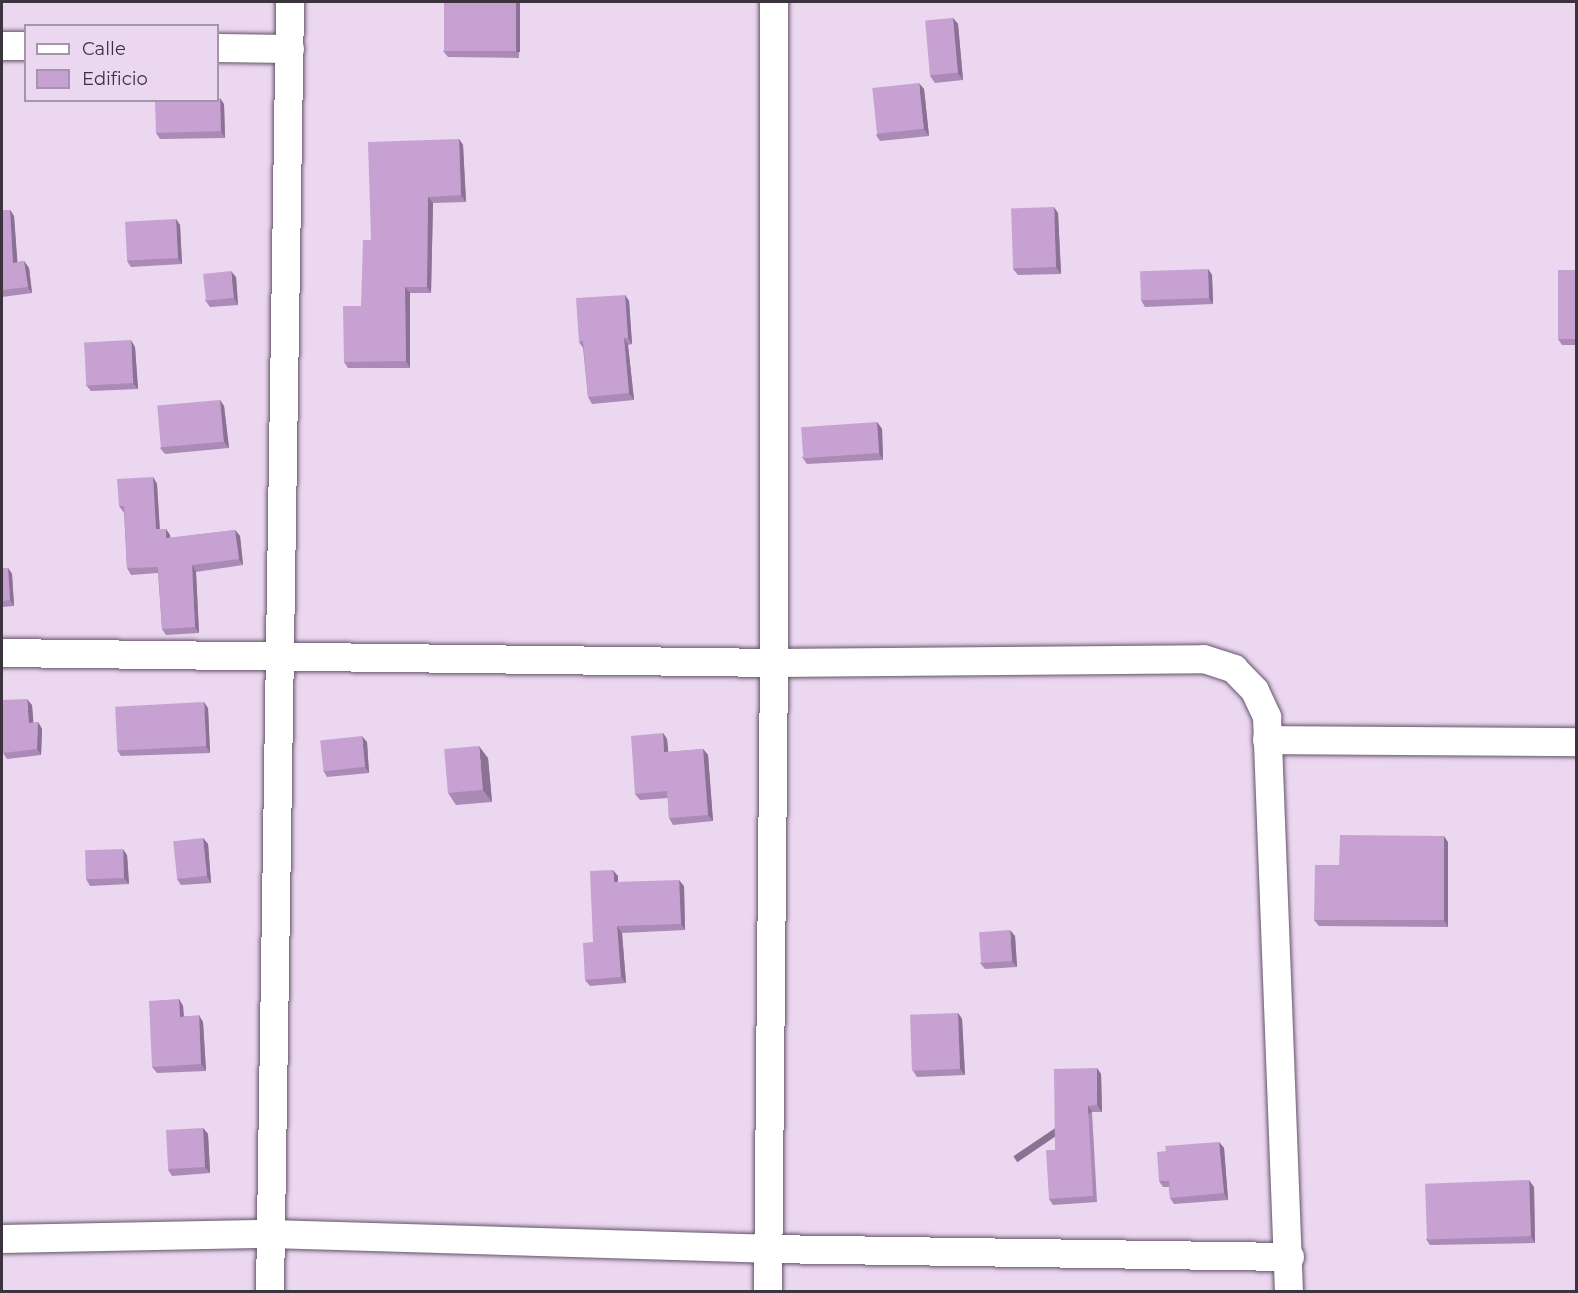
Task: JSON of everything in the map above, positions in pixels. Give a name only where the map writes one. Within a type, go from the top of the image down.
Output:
[{"type":"street","points":[[270,1292],[290,2]]},
{"type":"street","points":[[768,1292],[774,663],[774,2]]},
{"type":"street","points":[[2,46],[24,46]]},
{"type":"street","points":[[219,48],[290,49]]},
{"type":"street","points":[[2,653],[774,663],[1204,659],[1234,669],[1255,691],[1267,717],[1290,1257],[1289,1292]]},
{"type":"street","points":[[1268,740],[1576,742]]},
{"type":"street","points":[[2,1239],[270,1234],[767,1249],[1290,1257]]},
{"type":"building","points":[[444,2],[516,2],[516,51],[444,51]]},
{"type":"building","points":[[953,18],[958,73],[930,75],[925,20]]},
{"type":"building","points":[[919,83],[924,129],[877,134],[872,88]]},
{"type":"building","points":[[220,98],[221,131],[156,133],[155,102],[219,102]]},
{"type":"building","points":[[459,139],[461,195],[428,197],[427,287],[405,287],[406,361],[344,362],[343,306],[361,306],[363,240],[371,240],[368,142]]},
{"type":"building","points":[[1054,207],[1056,267],[1013,268],[1011,209]]},
{"type":"building","points":[[2,210],[10,210],[13,263],[24,261],[28,287],[2,290]]},
{"type":"building","points":[[176,219],[178,258],[127,261],[125,222]]},
{"type":"building","points":[[1208,269],[1209,298],[1141,300],[1140,271]]},
{"type":"building","points":[[1558,270],[1576,270],[1576,339],[1558,339]]},
{"type":"building","points":[[231,271],[234,298],[206,301],[203,274]]},
{"type":"building","points":[[625,295],[628,338],[624,338],[629,393],[588,397],[583,341],[579,342],[576,298]]},
{"type":"building","points":[[131,340],[133,383],[86,385],[84,342]]},
{"type":"building","points":[[220,400],[224,442],[161,447],[157,405]]},
{"type":"building","points":[[877,422],[879,453],[803,458],[801,427]]},
{"type":"building","points":[[153,477],[156,529],[166,529],[166,538],[235,530],[239,559],[192,565],[195,627],[162,629],[158,567],[127,568],[124,506],[119,506],[117,479]]},
{"type":"building","points":[[2,568],[8,568],[10,600],[2,601]]},
{"type":"building","points":[[27,699],[29,723],[38,722],[37,749],[3,753],[2,700]]},
{"type":"building","points":[[204,702],[206,746],[117,751],[115,707]]},
{"type":"building","points":[[663,733],[664,752],[703,749],[708,815],[669,818],[667,791],[635,794],[631,736]]},
{"type":"building","points":[[362,736],[365,767],[323,771],[320,740]]},
{"type":"building","points":[[479,746],[483,790],[448,793],[444,749]]},
{"type":"building","points":[[1340,835],[1444,836],[1444,920],[1314,920],[1315,865],[1339,865]]},
{"type":"building","points":[[203,838],[207,876],[177,879],[173,841]]},
{"type":"building","points":[[123,849],[124,878],[86,879],[85,850]]},
{"type":"building","points":[[613,870],[614,882],[679,880],[681,924],[617,926],[621,977],[585,980],[583,943],[593,942],[590,871]]},
{"type":"building","points":[[1010,930],[1012,961],[981,963],[979,932]]},
{"type":"building","points":[[179,999],[180,1017],[199,1015],[201,1064],[152,1067],[149,1001]]},
{"type":"building","points":[[958,1013],[960,1069],[912,1071],[910,1015]]},
{"type":"building","points":[[1097,1068],[1097,1105],[1088,1106],[1093,1196],[1049,1199],[1046,1150],[1055,1150],[1054,1069]]},
{"type":"building","points":[[203,1128],[205,1167],[168,1169],[166,1130]]},
{"type":"building","points":[[1219,1142],[1224,1193],[1170,1198],[1169,1181],[1159,1181],[1157,1152],[1166,1151],[1165,1146]]},
{"type":"building","points":[[1529,1180],[1531,1236],[1427,1240],[1425,1184]]}]
